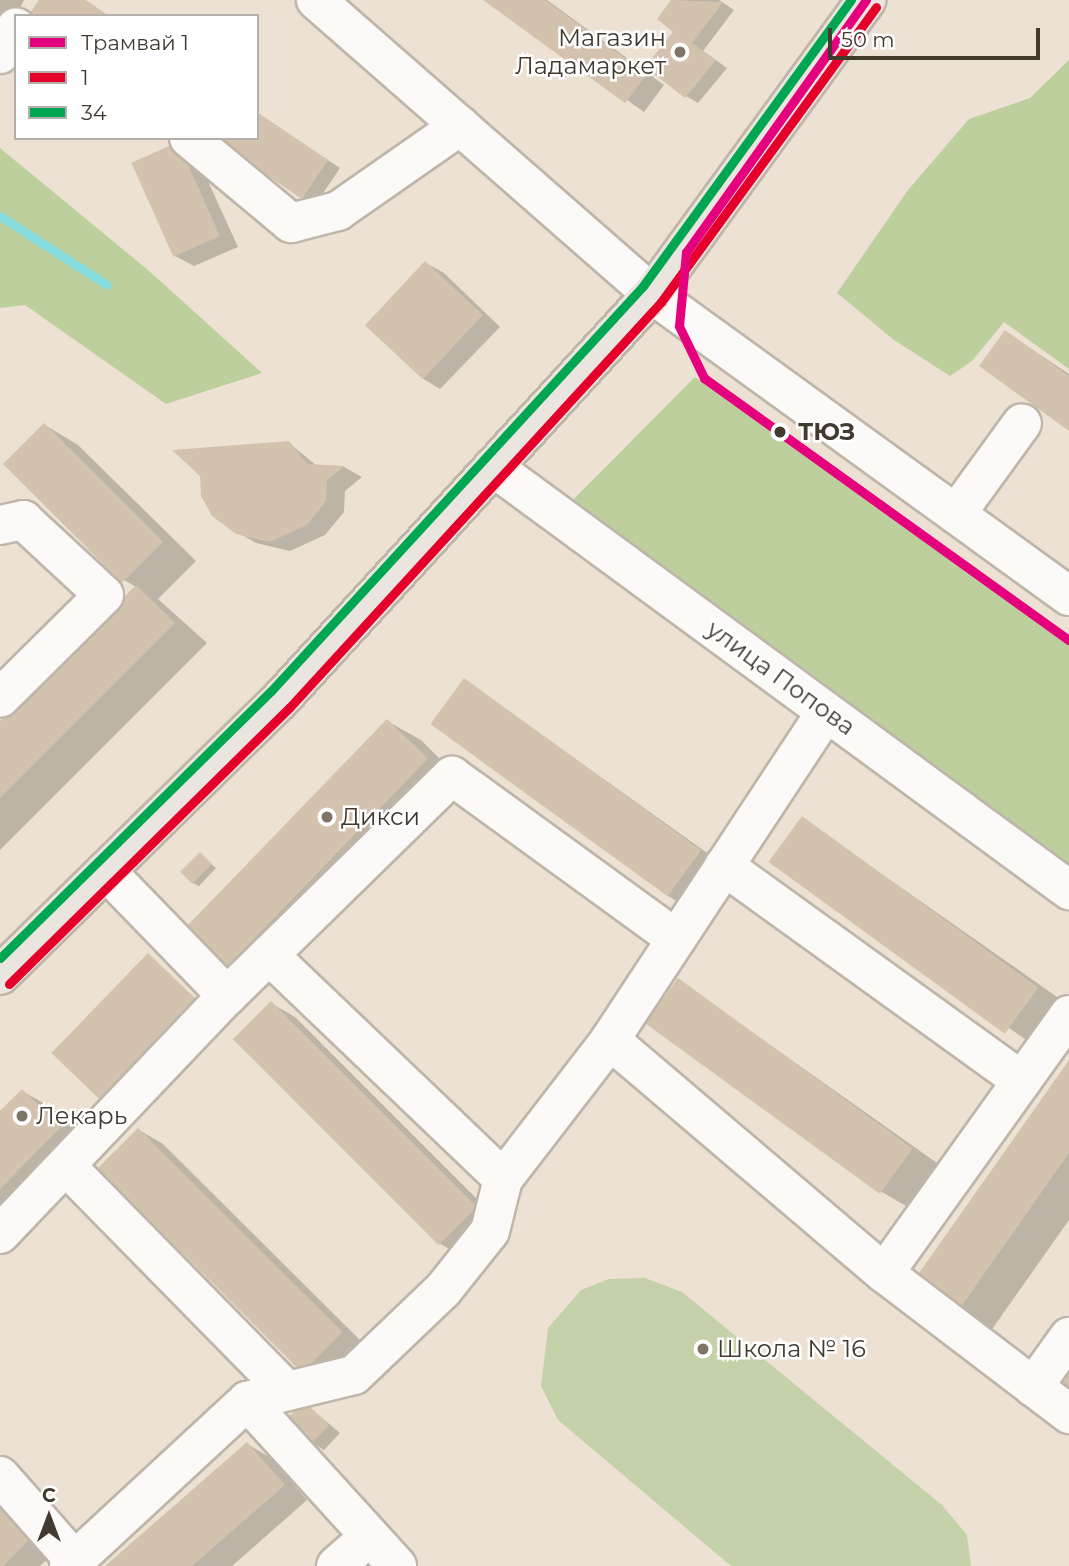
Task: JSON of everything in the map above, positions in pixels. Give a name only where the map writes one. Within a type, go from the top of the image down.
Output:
[{"type":"main road","points":[[4,965],[106,871],[280,700],[652,294],[866,0]]},
{"type":"street","points":[[316,0],[652,294],[1069,596]]},
{"type":"street","points":[[0,54],[14,30]]},
{"type":"street","points":[[190,140],[290,223],[338,211],[460,125]]},
{"type":"street","points":[[956,514],[1022,423]]},
{"type":"street","name":"улица Попова","points":[[493,467],[1069,890]]},
{"type":"street","points":[[0,525],[23,520],[104,595],[0,698]]},
{"type":"street","points":[[0,1476],[72,1563],[247,1401],[354,1375],[443,1290],[490,1231],[503,1179],[610,1040],[826,712]]},
{"type":"street","points":[[0,1234],[228,996],[452,776],[676,939]]},
{"type":"street","points":[[724,866],[1022,1081]]},
{"type":"street","points":[[106,871],[228,996]]},
{"type":"street","points":[[269,955],[503,1179]]},
{"type":"street","points":[[884,1273],[1069,1015]]},
{"type":"street","points":[[610,1040],[884,1273],[1069,1414]]},
{"type":"street","points":[[67,1167],[287,1391]]},
{"type":"street","points":[[1033,1387],[1069,1337]]},
{"type":"street","points":[[247,1401],[397,1566]]},
{"type":"street","points":[[336,1566],[370,1536]]},
{"type":"green space","points":[[1069,60],[1069,369],[1004,322],[972,361],[950,376],[894,340],[837,293],[908,190],[969,119],[1030,98]]},
{"type":"green space","points":[[0,148],[148,270],[262,373],[166,404],[25,305],[0,308]]},
{"type":"green space","points":[[695,377],[1069,644],[1069,884],[562,511]]},
{"type":"green space","points":[[645,1278],[682,1292],[942,1505],[967,1535],[971,1566],[731,1566],[558,1420],[541,1386],[548,1328],[581,1290],[609,1279]]},
{"type":"building","points":[[39,0],[86,0],[106,14],[29,14]]},
{"type":"building","points":[[483,0],[545,0],[647,74],[625,103]]},
{"type":"building","name":"Магазин Ладамаркет","points":[[671,0],[723,2],[692,43],[716,60],[685,98],[645,67],[673,32],[657,19]]},
{"type":"building","points":[[259,113],[328,160],[302,199],[215,140],[259,140]]},
{"type":"building","points":[[178,142],[220,236],[173,257],[131,163]]},
{"type":"building","points":[[425,261],[483,315],[423,379],[365,325]]},
{"type":"building","points":[[1005,330],[1069,376],[1069,431],[979,366]]},
{"type":"building","points":[[44,423],[163,542],[122,583],[3,464]]},
{"type":"building","points":[[289,441],[307,464],[345,466],[327,480],[326,501],[307,525],[270,542],[236,534],[212,516],[201,496],[200,476],[172,450]]},
{"type":"building","points":[[136,585],[175,623],[0,798],[0,721]]},
{"type":"building","points":[[464,678],[701,850],[668,896],[430,724]]},
{"type":"building","points":[[387,719],[428,759],[227,967],[186,928]]},
{"type":"building","points":[[802,816],[1038,988],[1005,1034],[768,862]]},
{"type":"building","points":[[200,852],[212,864],[192,884],[180,872]]},
{"type":"building","points":[[148,953],[206,1009],[109,1109],[51,1053]]},
{"type":"building","points":[[678,978],[913,1148],[880,1194],[645,1023]]},
{"type":"building","points":[[271,1001],[477,1207],[439,1245],[233,1039]]},
{"type":"building","points":[[1069,1060],[1069,1153],[956,1314],[912,1283]]},
{"type":"building","points":[[22,1089],[61,1127],[0,1189],[0,1111]]},
{"type":"building","points":[[138,1128],[342,1332],[302,1373],[98,1168]]},
{"type":"building","points":[[1069,1371],[1069,1394],[1058,1386]]},
{"type":"building","points":[[304,1401],[329,1425],[310,1445],[285,1420]]},
{"type":"building","points":[[247,1442],[285,1485],[192,1566],[105,1566]]},
{"type":"building","points":[[0,1502],[33,1536],[3,1566],[0,1566]]},
{"type":"waterway","points":[[0,216],[107,285]]},
{"type":"tram line","name":"1","points":[[866,0],[686,252],[679,326],[704,378],[1069,640]]},
{"type":"transit line","name":"34","points":[[0,958],[271,691],[643,286],[851,0]]},
{"type":"transit line","name":"1","points":[[9,984],[289,708],[661,302],[876,7]]},
{"type":"place","name":"Магазин Ладамаркет","points":[[680,52]]},
{"type":"place","name":"ТЮЗ","points":[[780,432]]},
{"type":"place","name":"Дикси","points":[[327,817]]},
{"type":"place","name":"Лекарь","points":[[22,1116]]},
{"type":"place","name":"Школа № 16","points":[[703,1349]]}]
